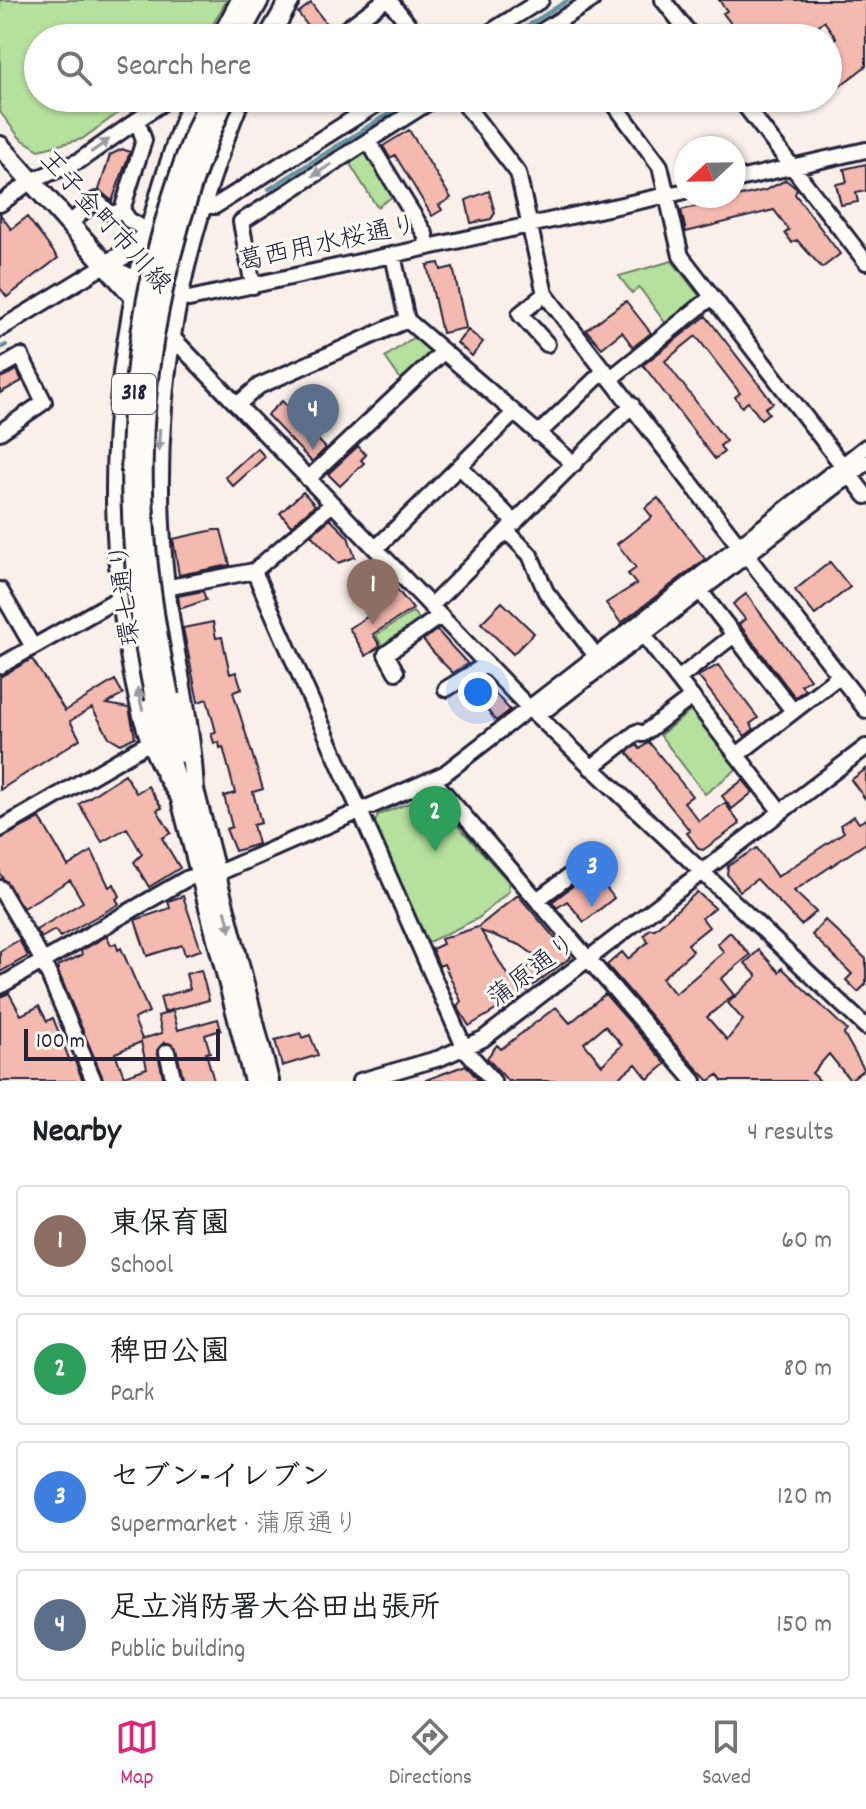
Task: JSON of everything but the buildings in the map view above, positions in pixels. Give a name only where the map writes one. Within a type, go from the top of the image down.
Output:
[{"type":"main road","points":[[228,24],[241,0]]},
{"type":"main road","points":[[246,24],[259,0]]},
{"type":"main road","points":[[262,24],[275,0]]},
{"type":"main road","points":[[276,24],[290,0]]},
{"type":"main road","name":"318","points":[[187,794],[159,768],[150,742],[121,597],[116,529],[122,366],[135,288],[148,231],[188,112]]},
{"type":"main road","name":"環七通り","points":[[205,112],[161,238],[135,380],[129,478],[132,543],[138,606],[208,874],[269,1081]]},
{"type":"main road","name":"環七通り","points":[[162,697],[143,490],[145,424],[156,334],[176,241],[220,112]]},
{"type":"main road","name":"318","points":[[187,794],[192,742],[165,588],[158,466],[169,334],[176,296],[199,206],[235,112]]},
{"type":"main road","name":"王子金町市川線","points":[[0,146],[105,265],[135,288],[169,334]]},
{"type":"main road","points":[[105,265],[131,251],[148,231]]},
{"type":"main road","name":"環七通り","points":[[208,874],[254,1081]]},
{"type":"street","points":[[354,24],[387,0],[407,24]]},
{"type":"street","points":[[503,24],[541,0]]},
{"type":"street","points":[[555,24],[592,0]]},
{"type":"street","points":[[663,0],[682,24]]},
{"type":"street","points":[[0,204],[31,181],[79,161],[149,112]]},
{"type":"street","points":[[199,206],[215,206],[364,112]]},
{"type":"street","points":[[253,286],[241,222],[413,112]]},
{"type":"street","points":[[471,112],[518,173],[545,294],[866,710]]},
{"type":"street","points":[[621,112],[658,161],[681,256],[866,496]]},
{"type":"street","points":[[750,112],[866,262]]},
{"type":"street","points":[[69,224],[96,200],[112,215],[122,210],[144,140],[137,120]]},
{"type":"street","points":[[368,141],[425,234],[428,247]]},
{"type":"street","points":[[746,177],[866,150]]},
{"type":"street","name":"葛西用水桜通り","points":[[135,288],[189,299],[674,193]]},
{"type":"street","points":[[122,210],[129,220],[148,231]]},
{"type":"street","points":[[393,255],[407,320],[574,464]]},
{"type":"street","points":[[0,329],[105,265]]},
{"type":"street","points":[[545,294],[520,314],[547,344]]},
{"type":"street","points":[[538,434],[608,374],[712,297]]},
{"type":"street","points":[[237,405],[259,386],[407,320]]},
{"type":"street","points":[[169,334],[530,709],[866,1027]]},
{"type":"street","points":[[308,479],[443,352]]},
{"type":"street","points":[[0,368],[21,356],[44,402],[0,432]]},
{"type":"street","points":[[396,672],[386,654],[436,611],[511,527],[632,405]]},
{"type":"street","points":[[376,548],[514,413]]},
{"type":"street","points":[[530,709],[548,708],[640,630],[846,470],[866,447]]},
{"type":"street","points":[[846,470],[866,463]]},
{"type":"street","points":[[460,467],[511,527],[530,555],[546,592],[597,657]]},
{"type":"street","points":[[165,588],[254,571],[332,504]]},
{"type":"street","points":[[0,986],[186,879],[208,874],[433,780],[597,657],[700,591],[743,550]]},
{"type":"street","points":[[254,571],[465,1049],[493,1081]]},
{"type":"street","points":[[0,590],[33,647]]},
{"type":"street","points":[[700,591],[793,711]]},
{"type":"street","points":[[0,666],[121,597]]},
{"type":"street","points":[[640,630],[781,812]]},
{"type":"street","points":[[678,679],[734,635]]},
{"type":"street","points":[[446,689],[487,664]]},
{"type":"street","points":[[737,755],[839,676]]},
{"type":"street","points":[[591,768],[637,732],[643,734],[692,697]]},
{"type":"street","points":[[0,829],[150,742]]},
{"type":"street","name":"蒲原通り","points":[[360,1081],[465,1049],[503,1025],[866,747]]},
{"type":"street","points":[[433,780],[694,1081]]},
{"type":"street","points":[[537,900],[573,873]]},
{"type":"street","points":[[0,888],[43,961],[94,1081]]},
{"type":"street","points":[[167,1052],[174,1081]]},
{"type":"green space","points":[[0,0],[227,0],[213,24],[24,24],[24,112],[120,112],[82,139],[39,150],[20,138],[0,112]]},
{"type":"green space","points":[[368,154],[395,195],[377,207],[350,164]]},
{"type":"green space","points":[[672,261],[700,297],[666,324],[639,287],[632,293],[619,276]]},
{"type":"green space","points":[[414,337],[433,354],[403,383],[385,357]]},
{"type":"green space","points":[[413,612],[423,623],[383,648],[376,635]]},
{"type":"green space","points":[[693,709],[738,768],[705,794],[660,735]]},
{"type":"green space","points":[[430,795],[508,881],[509,891],[479,918],[427,943],[375,823],[378,815]]},
{"type":"waterway","points":[[530,24],[568,0]]},
{"type":"waterway","points":[[269,189],[391,112]]},
{"type":"waterway","points":[[0,348],[6,345]]},
{"type":"place","name":"足立消防署大谷田出張所","points":[[313,450]]},
{"type":"place","name":"東保育園","points":[[373,625]]},
{"type":"place","name":"稗田公園","points":[[435,852]]},
{"type":"place","name":"セブン-イレブン","points":[[592,907]]}]
